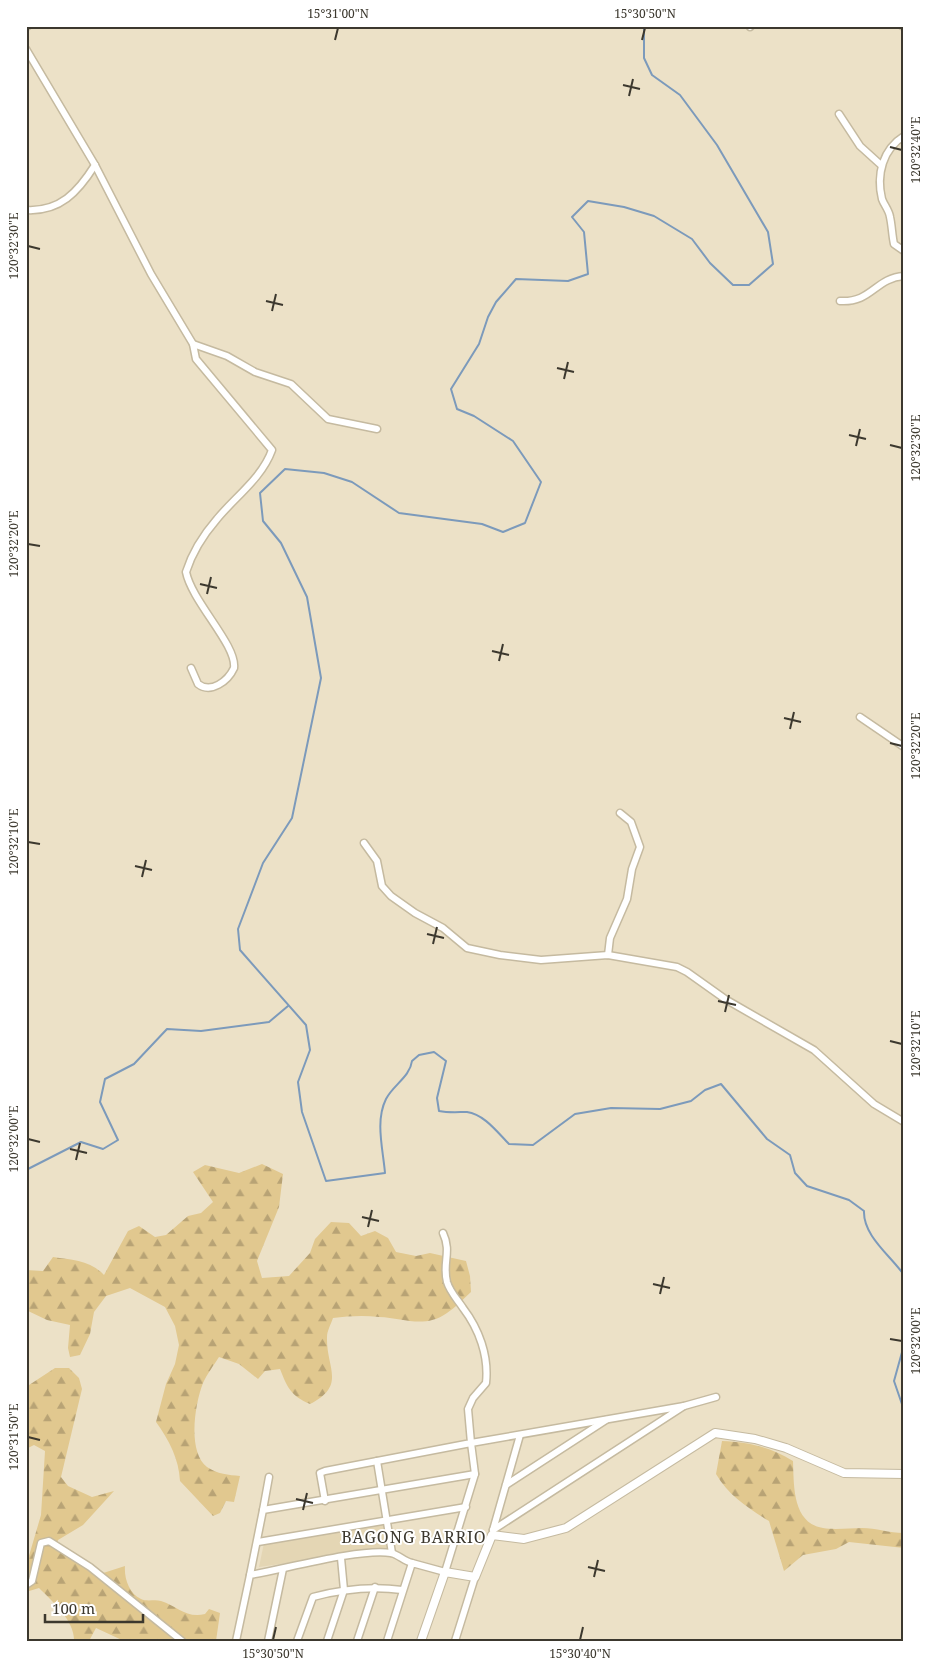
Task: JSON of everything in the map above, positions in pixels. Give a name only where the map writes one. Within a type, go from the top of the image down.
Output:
[{"type":"street","points":[[26,49],[94,165],[150,274],[193,344],[196,358],[272,450],[250,485],[217,518],[204,536],[186,572],[193,592],[232,653],[234,668],[222,683],[209,688],[198,684],[191,668]]},
{"type":"street","points":[[839,114],[860,146],[881,165]]},
{"type":"street","points":[[904,136],[887,151],[881,165],[882,196],[890,217],[894,244],[904,251]]},
{"type":"street","points":[[26,210],[44,209],[68,199],[84,182],[94,165]]},
{"type":"street","points":[[840,301],[852,302],[862,299],[885,282],[904,276]]},
{"type":"street","points":[[193,344],[231,358],[255,372],[291,384],[328,419],[377,429]]},
{"type":"street","points":[[860,717],[904,747]]},
{"type":"street","points":[[608,955],[610,938],[627,899],[632,869],[640,847],[631,822],[620,813]]},
{"type":"street","points":[[364,843],[377,861],[382,886],[390,896],[414,913],[443,928],[467,948],[500,955],[540,960],[608,955],[677,967],[687,972],[725,1000],[814,1050],[874,1104],[904,1122]]},
{"type":"street","points":[[421,1641],[445,1572],[475,1474],[468,1409],[473,1398],[486,1383],[482,1338],[447,1283],[445,1271],[448,1248],[443,1233]]},
{"type":"street","points":[[324,1501],[320,1473],[376,1460],[684,1406],[716,1397]]},
{"type":"street","points":[[493,1532],[684,1406]]},
{"type":"street","points":[[506,1485],[609,1418]]},
{"type":"street","points":[[493,1532],[524,1539],[566,1528],[715,1433],[755,1439],[786,1448],[844,1473],[904,1474]]},
{"type":"street","points":[[455,1641],[475,1577],[493,1532],[520,1435]]},
{"type":"street","points":[[376,1460],[392,1553]]},
{"type":"street","points":[[263,1510],[475,1474]]},
{"type":"street","points":[[236,1641],[258,1542],[269,1477]]},
{"type":"street","points":[[258,1542],[466,1507]]},
{"type":"street","points":[[26,1585],[32,1581],[41,1543],[49,1540],[90,1567],[182,1641]]},
{"type":"street","points":[[250,1575],[341,1558],[392,1553],[412,1563],[445,1572],[475,1577]]},
{"type":"street","points":[[327,1641],[344,1590],[341,1558]]},
{"type":"street","points":[[386,1641],[412,1563]]},
{"type":"street","points":[[268,1641],[283,1569]]},
{"type":"street","points":[[297,1641],[311,1598],[344,1590],[375,1586],[402,1590]]},
{"type":"street","points":[[357,1641],[375,1586]]},
{"type":"shaded area","points":[[385,1523],[387,1549],[259,1567],[264,1543]]},
{"type":"green space","points":[[262,1164],[283,1174],[279,1207],[257,1261],[262,1278],[289,1276],[310,1253],[315,1239],[331,1222],[349,1223],[361,1236],[375,1231],[388,1238],[396,1252],[416,1256],[430,1253],[466,1261],[470,1276],[471,1292],[447,1313],[430,1321],[422,1322],[368,1316],[333,1318],[327,1337],[332,1375],[331,1383],[328,1390],[321,1397],[310,1404],[298,1398],[290,1390],[280,1369],[265,1371],[258,1379],[239,1364],[219,1357],[203,1383],[197,1402],[194,1427],[195,1439],[201,1460],[207,1467],[223,1474],[240,1476],[234,1502],[226,1501],[220,1513],[213,1516],[180,1481],[178,1465],[172,1450],[156,1422],[166,1384],[175,1364],[179,1345],[175,1326],[165,1307],[130,1288],[106,1296],[94,1312],[90,1334],[80,1355],[70,1357],[68,1348],[70,1325],[47,1320],[26,1310],[26,1270],[43,1271],[53,1257],[74,1260],[93,1266],[104,1275],[128,1231],[139,1226],[155,1237],[166,1235],[188,1216],[201,1213],[213,1202],[193,1172],[205,1165],[239,1173]]},
{"type":"green space","points":[[55,1368],[69,1368],[79,1378],[82,1389],[61,1477],[68,1486],[92,1497],[114,1491],[83,1525],[58,1540],[56,1548],[97,1575],[125,1566],[125,1576],[130,1590],[141,1599],[161,1601],[193,1615],[205,1614],[209,1609],[220,1613],[216,1641],[124,1641],[96,1628],[89,1641],[74,1641],[71,1626],[67,1619],[50,1599],[39,1588],[26,1592],[26,1566],[41,1515],[45,1451],[34,1445],[26,1449],[26,1387]]},
{"type":"green space","points":[[722,1441],[759,1446],[793,1461],[797,1502],[805,1519],[813,1525],[828,1529],[867,1528],[904,1533],[904,1548],[849,1542],[836,1549],[803,1555],[784,1571],[769,1521],[733,1495],[716,1474]]},
{"type":"waterway","points":[[644,26],[644,58],[652,75],[680,95],[717,145],[768,232],[773,264],[749,285],[733,285],[710,263],[692,239],[654,216],[624,207],[588,201],[572,217],[584,232],[588,274],[568,281],[516,279],[496,302],[488,317],[479,344],[451,389],[457,409],[474,416],[513,441],[541,482],[525,523],[503,532],[482,524],[399,513],[352,482],[324,473],[285,469],[260,493],[263,521],[281,543],[307,597],[321,678],[292,818],[263,863],[238,929],[240,950],[306,1025],[310,1050],[298,1082],[302,1112],[326,1181],[385,1173],[380,1126],[383,1108],[389,1094],[408,1072],[412,1061],[419,1055],[434,1052],[446,1061],[437,1098],[439,1111],[473,1113],[490,1125],[509,1144],[533,1145],[575,1114],[611,1108],[660,1109],[691,1101],[705,1090],[721,1084],[767,1139],[790,1155],[795,1173],[807,1186],[849,1200],[864,1211],[868,1229],[904,1275]]},
{"type":"waterway","points":[[26,1170],[81,1142],[103,1149],[118,1140],[100,1102],[105,1079],[134,1064],[167,1029],[201,1031],[269,1022],[288,1006]]},
{"type":"waterway","points":[[904,1345],[894,1381],[904,1410]]},
{"type":"district","name":"BAGONG BARRIO","points":[[414,1537]]}]
